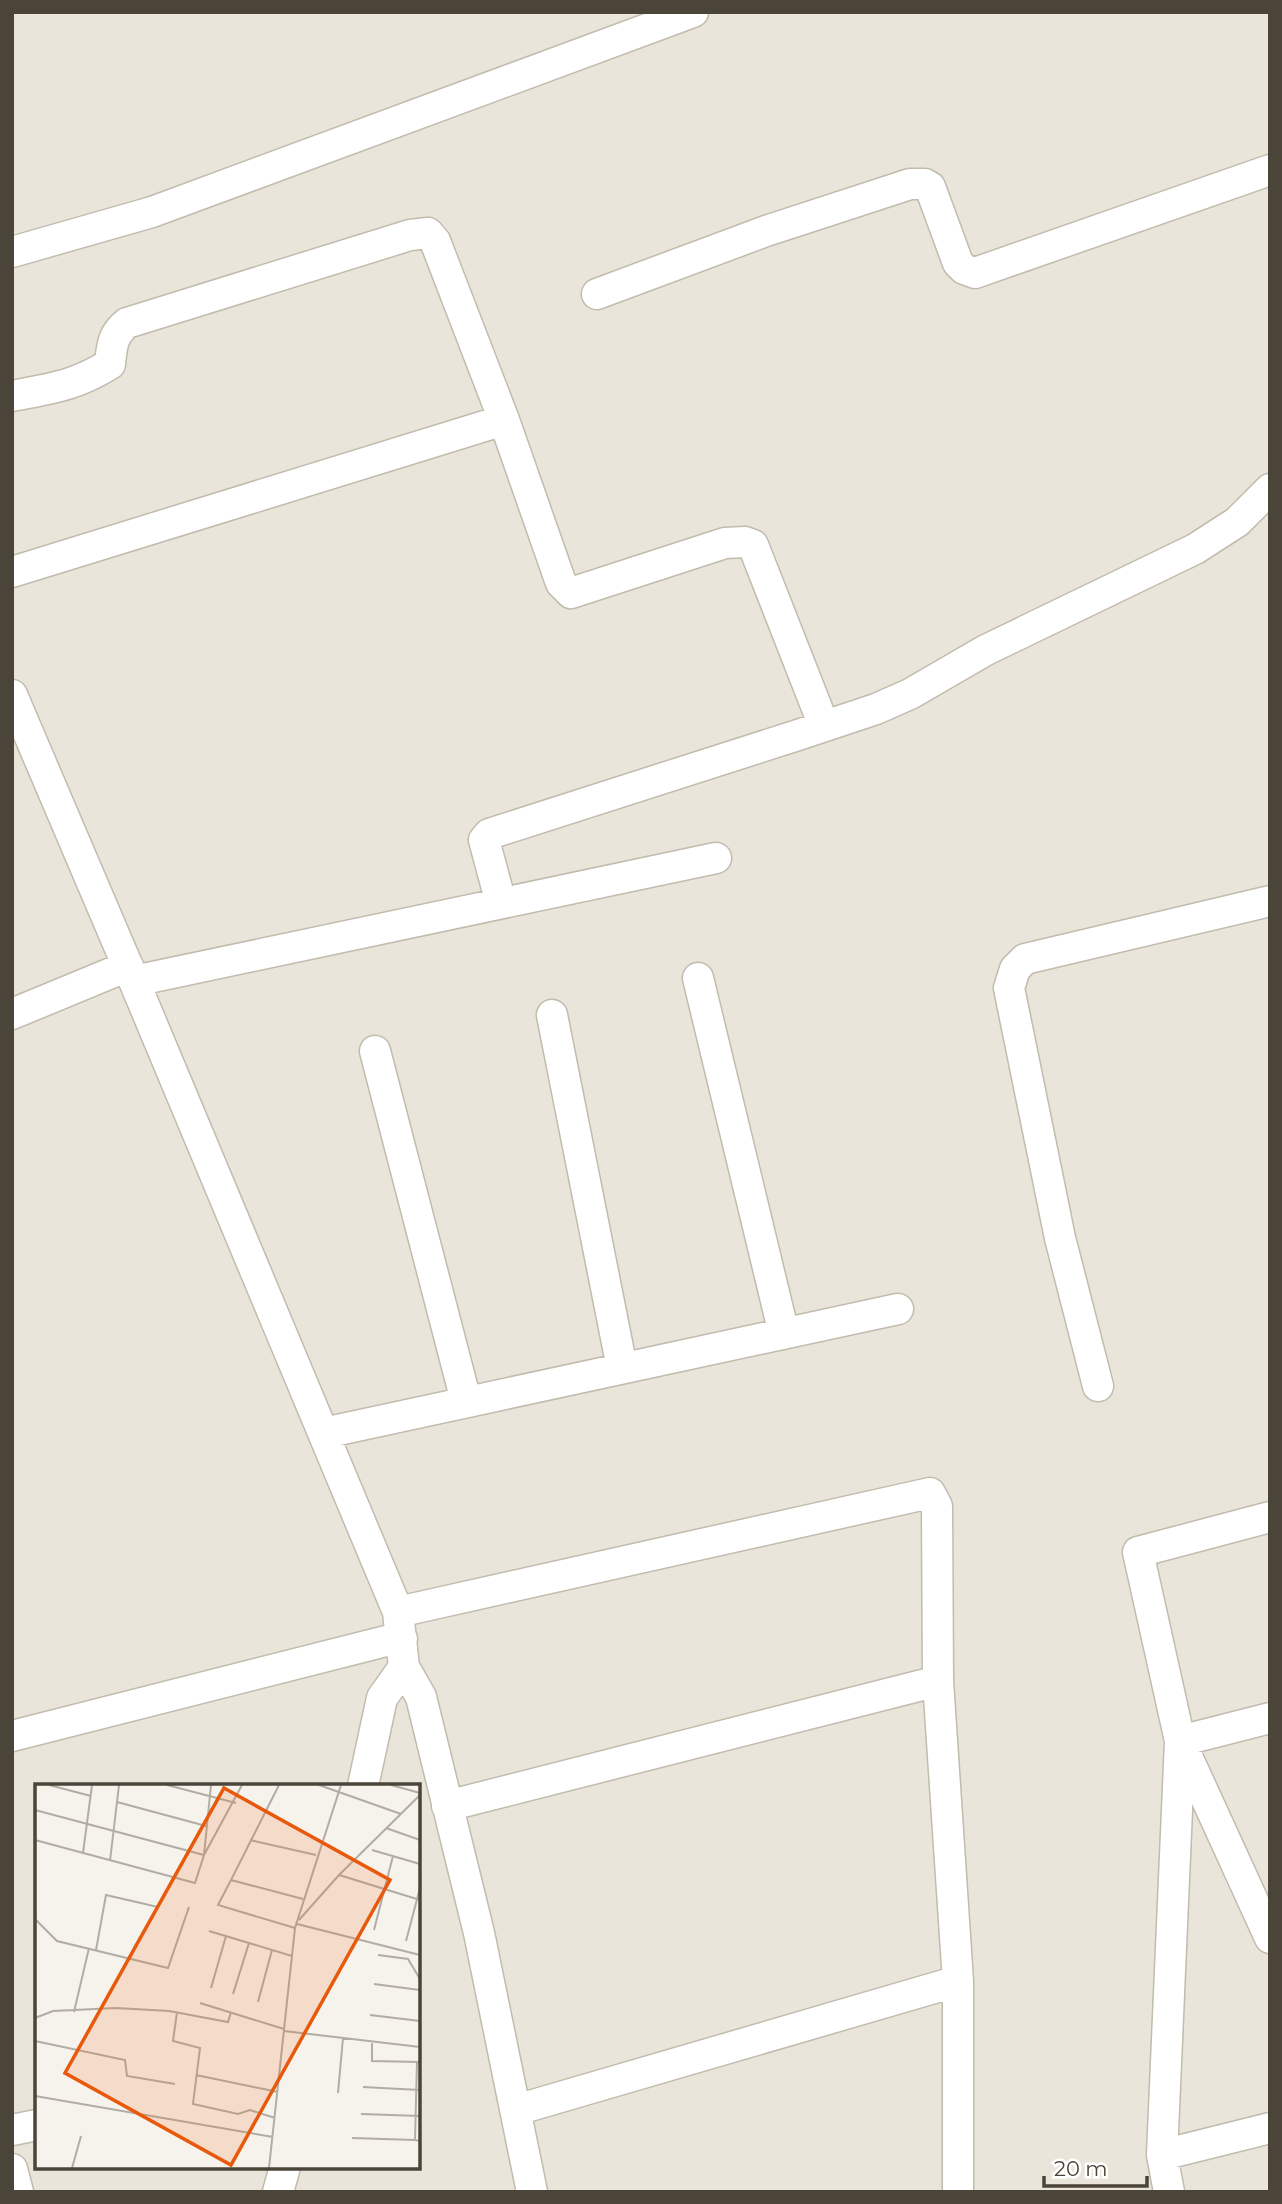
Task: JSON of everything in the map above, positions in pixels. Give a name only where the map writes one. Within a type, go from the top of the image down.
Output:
[{"type":"street","points":[[12,252],[152,212],[692,12]]},
{"type":"street","points":[[597,294],[766,231],[910,184],[925,184],[930,187],[958,262],[964,269],[975,273],[1270,170]]},
{"type":"street","points":[[12,396],[87,379],[110,364],[113,338],[127,323],[410,235],[428,233],[435,241],[504,420],[561,583],[571,593],[725,543],[745,542],[753,545],[824,726]]},
{"type":"street","points":[[12,572],[504,420]]},
{"type":"street","points":[[501,903],[486,851],[484,839],[489,834],[876,709],[910,694],[986,650],[1195,549],[1237,522],[1270,489]]},
{"type":"street","points":[[12,695],[324,1433],[402,1639],[421,1697],[479,1933],[532,2192]]},
{"type":"street","points":[[12,1014],[131,973],[501,903],[716,858]]},
{"type":"street","points":[[1098,1386],[1060,1238],[1009,988],[1015,969],[1025,959],[1049,951],[1270,901]]},
{"type":"street","points":[[698,978],[784,1334]]},
{"type":"street","points":[[552,1015],[622,1368]]},
{"type":"street","points":[[375,1051],[466,1401]]},
{"type":"street","points":[[324,1433],[898,1309]]},
{"type":"street","points":[[12,1736],[402,1639],[930,1493],[937,1506],[938,1681],[958,1981],[958,2192]]},
{"type":"street","points":[[1268,1927],[1180,1741],[1138,1552],[1270,1517]]},
{"type":"street","points":[[363,1784],[382,1698],[402,1639]]},
{"type":"street","points":[[447,1806],[938,1681]]},
{"type":"street","points":[[1180,1741],[1270,1718]]},
{"type":"street","points":[[1169,2192],[1162,2155],[1180,1741]]},
{"type":"street","points":[[516,2110],[958,1981]]},
{"type":"street","points":[[12,2130],[35,2124]]},
{"type":"street","points":[[1162,2155],[1270,2127]]},
{"type":"street","points":[[12,2169],[18,2192]]},
{"type":"street","points":[[278,2192],[284,2169]]},
{"type":"shaded area","points":[[12,12],[1270,12],[1270,2192],[12,2192]]}]
